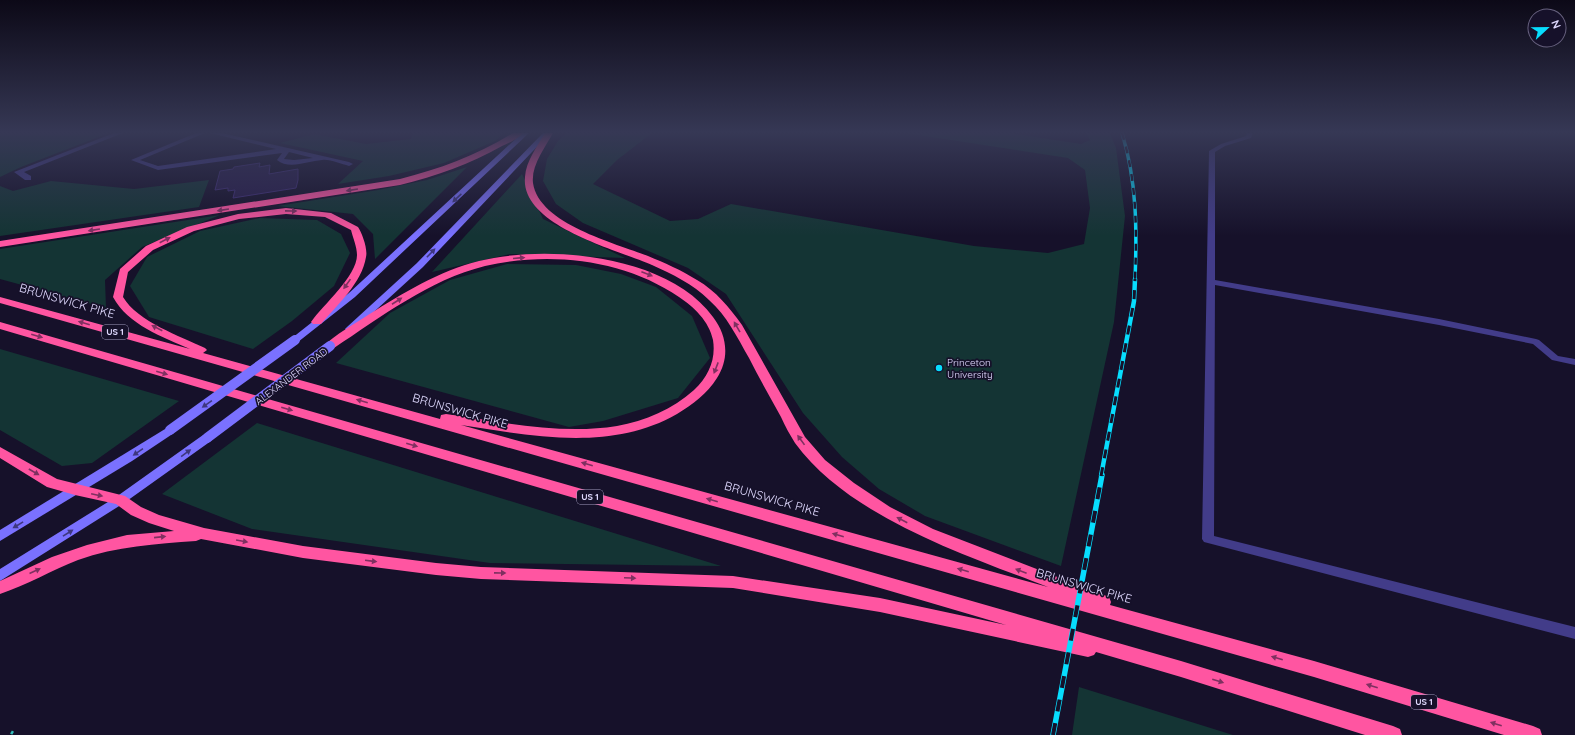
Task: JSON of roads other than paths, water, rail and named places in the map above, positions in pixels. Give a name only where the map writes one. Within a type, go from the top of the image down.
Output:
[{"type":"highway","points":[[0,244],[400,182],[450,167]]},
{"type":"highway","points":[[532,167],[529,176],[529,182],[533,196],[543,209],[565,225],[686,278],[715,298],[730,315],[736,325],[800,440],[820,463],[834,476],[885,511],[928,533],[1176,630]]},
{"type":"highway","points":[[229,364],[140,319],[121,303],[118,292],[120,280],[127,268],[140,256],[161,242],[186,230],[214,222],[244,215],[283,211],[310,212],[331,216],[349,223],[360,235],[362,242],[362,256],[357,269],[351,278],[317,322]]},
{"type":"highway","points":[[330,346],[399,300],[442,277],[471,267],[496,261],[541,257],[599,261],[634,270],[659,279],[684,294],[704,312],[716,331],[719,341],[720,352],[718,364],[712,378],[694,397],[660,417],[623,429],[590,433],[553,432],[400,412]]},
{"type":"highway","name":"BRUNSWICK PIKE","points":[[0,300],[1314,669],[1533,735]]},
{"type":"highway","name":"US 1","points":[[0,325],[1181,669],[1393,735]]},
{"type":"highway","points":[[0,452],[52,483],[75,490],[120,500],[136,511],[154,519],[204,534],[303,552],[436,569],[481,573],[733,582],[880,605],[1181,669]]},
{"type":"highway","points":[[0,588],[52,564],[103,546],[138,540],[204,534]]},
{"type":"main road","points":[[0,536],[128,458],[170,430],[295,340],[374,276],[490,167]]},
{"type":"main road","name":"ALEXANDER ROAD","points":[[0,576],[120,500],[207,438],[330,346],[420,265],[515,167]]},
{"type":"lane","points":[[28,178],[18,172],[30,167]]},
{"type":"lane","points":[[1212,167],[1208,539],[1575,633]]},
{"type":"lane","points":[[1211,282],[1439,322],[1536,342],[1555,358],[1575,362]]},
{"type":"railway","points":[[1130,167],[1136,224],[1135,280]]},
{"type":"railway","points":[[1101,476],[1134,301],[1135,279]]},
{"type":"railway","points":[[1053,735],[1102,475]]},
{"type":"place","name":"Princeton University","points":[[939,368]]}]
